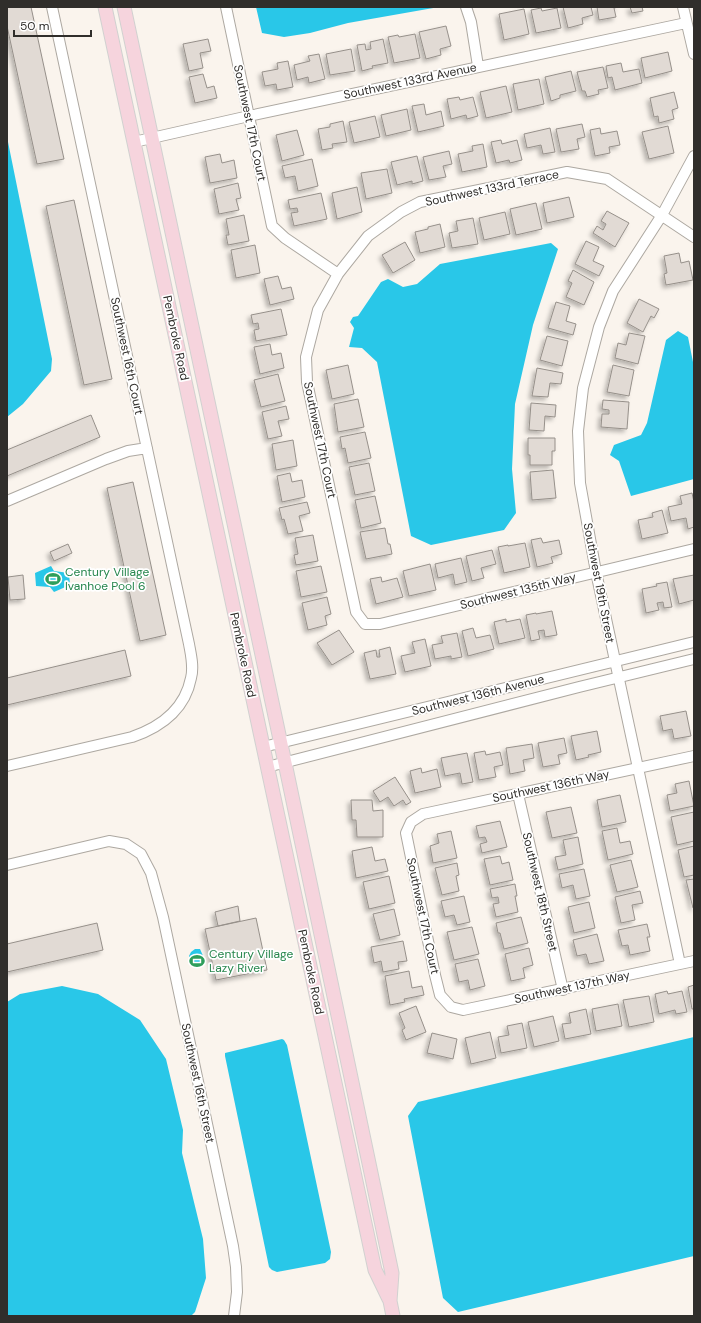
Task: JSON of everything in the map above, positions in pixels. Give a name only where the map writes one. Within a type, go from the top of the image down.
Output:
[{"type":"main road","name":"Pembroke Road","points":[[105,7],[375,1270],[390,1301],[393,1316]]},
{"type":"main road","name":"Pembroke Road","points":[[124,7],[286,763],[392,1273],[390,1301]]},
{"type":"street","name":"Southwest 16th Court","points":[[7,766],[132,737],[144,732],[165,721],[181,703],[185,697],[192,677],[192,656],[52,7]]},
{"type":"street","name":"Southwest 17th Court","points":[[226,7],[272,226],[285,238],[338,274],[318,310],[306,357],[307,382],[356,612],[365,624]]},
{"type":"street","points":[[466,7],[471,22],[478,66]]},
{"type":"street","points":[[683,7],[694,54]]},
{"type":"street","name":"Southwest 133rd Avenue","points":[[134,142],[478,66],[686,23]]},
{"type":"street","name":"Southwest 19th Street","points":[[680,964],[596,572],[580,483],[578,432],[583,388],[599,327],[613,291],[662,215],[694,156]]},
{"type":"street","name":"Southwest 133rd Terrace","points":[[338,274],[368,236],[402,212],[420,202],[567,172],[607,179],[694,237]]},
{"type":"street","points":[[7,501],[106,459],[128,451],[147,448]]},
{"type":"street","name":"Southwest 135th Way","points":[[365,624],[380,624],[694,549]]},
{"type":"street","name":"Southwest 136th Avenue","points":[[263,747],[694,642]]},
{"type":"street","name":"Southwest 136th Avenue","points":[[267,767],[375,738],[694,659]]},
{"type":"street","name":"Southwest 136th Way","points":[[411,822],[423,814],[694,756]]},
{"type":"street","name":"Southwest 18th Street","points":[[518,794],[563,990]]},
{"type":"street","name":"Southwest 17th Court","points":[[411,822],[406,834],[434,968],[440,995],[450,1008]]},
{"type":"street","name":"Southwest 16th Street","points":[[7,865],[109,841],[126,844],[141,854],[151,873],[163,917],[233,1246],[237,1292],[234,1316]]},
{"type":"street","name":"Southwest 137th Way","points":[[450,1008],[463,1010],[694,961]]},
{"type":"water","points":[[256,7],[439,7],[348,23],[310,33],[284,37],[262,33]]},
{"type":"water","points":[[7,137],[52,359],[51,371],[23,404],[7,417]]},
{"type":"water","points":[[551,243],[558,249],[533,325],[515,404],[512,469],[516,513],[504,530],[431,545],[411,536],[377,362],[362,348],[349,347],[354,328],[350,322],[353,317],[358,316],[381,282],[388,279],[403,287],[417,284],[440,264]]},
{"type":"water","points":[[678,331],[688,337],[694,367],[694,479],[631,496],[619,461],[610,455],[614,445],[641,435],[647,423],[666,340]]},
{"type":"water","name":"Century Village Ivanhoe Pool 6","points":[[51,566],[54,571],[69,573],[70,585],[54,592],[50,587],[36,586],[35,573]]},
{"type":"water","name":"Century Village Lazy River","points":[[195,949],[200,949],[204,958],[204,964],[200,967],[191,964],[189,956]]},
{"type":"water","points":[[62,986],[98,994],[140,1020],[166,1059],[183,1130],[182,1153],[203,1239],[206,1278],[195,1312],[191,1316],[7,1316],[7,1002],[20,994]]},
{"type":"water","points":[[694,1037],[694,1256],[458,1312],[443,1298],[408,1116],[418,1102]]},
{"type":"water","points":[[282,1039],[287,1045],[331,1252],[330,1259],[325,1263],[277,1272],[269,1267],[225,1053]]},
{"type":"building","points":[[7,7],[31,7],[64,159],[37,164],[7,26]]},
{"type":"building","points":[[563,7],[591,7],[593,15],[582,18],[583,24],[568,28]]},
{"type":"building","points":[[597,7],[619,7],[614,8],[616,17],[599,20]]},
{"type":"building","points":[[630,7],[642,7],[643,11],[632,13]]},
{"type":"building","points":[[541,8],[542,11],[557,8],[561,28],[536,33],[531,10]]},
{"type":"building","points":[[524,9],[529,34],[504,40],[499,14]]},
{"type":"building","points":[[446,26],[451,46],[440,49],[441,55],[426,59],[419,32]]},
{"type":"building","points":[[415,34],[420,58],[394,63],[388,37],[398,35],[399,37]]},
{"type":"building","points":[[208,39],[211,51],[200,53],[203,68],[189,71],[183,44]]},
{"type":"building","points":[[383,39],[388,63],[372,66],[373,68],[362,71],[357,45],[365,44],[366,50],[371,49],[370,42]]},
{"type":"building","points":[[351,49],[355,71],[330,75],[326,54]]},
{"type":"building","points":[[668,52],[672,71],[645,78],[641,58]]},
{"type":"building","points":[[319,54],[325,79],[309,83],[308,77],[297,80],[294,65],[310,61],[308,56]]},
{"type":"building","points":[[288,61],[293,87],[277,90],[276,84],[265,86],[262,72],[278,69],[277,63]]},
{"type":"building","points":[[621,63],[623,72],[639,69],[642,83],[615,90],[612,77],[608,78],[606,66]]},
{"type":"building","points":[[603,67],[608,88],[598,90],[599,94],[587,97],[585,91],[582,91],[577,72]]},
{"type":"building","points":[[571,71],[576,91],[560,95],[560,98],[551,101],[545,77]]},
{"type":"building","points":[[203,74],[207,88],[214,86],[217,98],[195,103],[189,77]]},
{"type":"building","points":[[539,79],[544,104],[518,110],[513,84]]},
{"type":"building","points":[[506,86],[512,112],[486,118],[480,92]]},
{"type":"building","points":[[674,92],[678,108],[672,110],[674,119],[659,123],[658,116],[654,117],[650,98]]},
{"type":"building","points":[[459,97],[460,100],[473,97],[478,116],[467,119],[466,115],[451,119],[447,99]]},
{"type":"building","points":[[424,104],[426,115],[441,111],[444,126],[418,132],[412,106]]},
{"type":"building","points":[[407,109],[411,130],[386,136],[381,115]]},
{"type":"building","points":[[375,116],[380,137],[354,143],[349,122]]},
{"type":"building","points":[[343,121],[347,142],[332,144],[333,148],[322,150],[318,129],[330,127],[330,124]]},
{"type":"building","points":[[582,124],[585,137],[577,139],[579,149],[561,152],[556,129]]},
{"type":"building","points":[[668,126],[674,153],[649,159],[642,132]]},
{"type":"building","points":[[550,128],[555,152],[543,154],[541,145],[527,148],[524,134]]},
{"type":"building","points":[[600,128],[601,134],[617,131],[620,145],[609,147],[610,153],[595,156],[590,130]]},
{"type":"building","points":[[297,130],[304,155],[282,161],[276,135]]},
{"type":"building","points":[[501,140],[502,144],[517,140],[522,160],[510,163],[509,160],[496,163],[491,142]]},
{"type":"building","points":[[483,144],[487,167],[462,172],[458,154],[473,151],[472,146]]},
{"type":"building","points":[[449,151],[452,164],[443,166],[446,177],[429,180],[423,157]]},
{"type":"building","points":[[220,154],[222,163],[234,160],[237,178],[210,183],[205,157]]},
{"type":"building","points":[[417,156],[423,181],[412,184],[412,181],[397,185],[391,162]]},
{"type":"building","points":[[312,159],[318,186],[298,191],[295,176],[285,178],[282,166]]},
{"type":"building","points":[[387,169],[392,193],[366,199],[361,173]]},
{"type":"building","points":[[238,183],[241,198],[236,199],[239,210],[219,214],[214,189]]},
{"type":"building","points":[[357,187],[362,212],[337,219],[332,193]]},
{"type":"building","points":[[321,193],[327,219],[294,226],[291,213],[298,212],[297,208],[290,209],[288,200]]},
{"type":"building","points":[[569,197],[574,217],[547,223],[543,203]]},
{"type":"building","points":[[74,200],[112,379],[84,385],[46,206]]},
{"type":"building","points":[[536,203],[542,229],[516,235],[510,209]]},
{"type":"building","points":[[607,211],[629,223],[615,247],[593,233],[597,226],[603,230],[606,224],[601,221]]},
{"type":"building","points":[[505,212],[510,234],[484,240],[479,218]]},
{"type":"building","points":[[244,215],[249,241],[228,245],[226,235],[229,235],[226,219]]},
{"type":"building","points":[[473,218],[478,244],[452,248],[449,233],[458,231],[456,221]]},
{"type":"building","points":[[440,224],[445,247],[420,253],[415,232]]},
{"type":"building","points":[[586,241],[599,247],[593,261],[604,266],[599,276],[575,264]]},
{"type":"building","points":[[405,242],[415,260],[393,273],[382,255]]},
{"type":"building","points":[[255,245],[260,273],[236,278],[231,250]]},
{"type":"building","points":[[679,253],[681,263],[689,261],[693,280],[666,285],[664,274],[667,273],[664,256]]},
{"type":"building","points":[[573,270],[594,282],[584,305],[566,297],[572,283],[568,281]]},
{"type":"building","points":[[278,276],[282,289],[291,287],[294,299],[270,305],[264,279]]},
{"type":"building","points":[[639,299],[659,309],[654,318],[651,316],[643,332],[627,323]]},
{"type":"building","points":[[556,302],[570,306],[566,321],[576,324],[573,335],[548,328]]},
{"type":"building","points":[[281,309],[287,335],[256,341],[254,330],[259,329],[258,323],[253,324],[251,315]]},
{"type":"building","points":[[629,333],[645,336],[638,364],[615,358],[618,343],[626,345]]},
{"type":"building","points":[[547,336],[568,341],[562,366],[540,360]]},
{"type":"building","points":[[270,344],[272,355],[281,353],[284,368],[260,374],[254,347]]},
{"type":"building","points":[[348,365],[354,394],[332,399],[326,370]]},
{"type":"building","points":[[613,365],[634,370],[629,396],[607,392]]},
{"type":"building","points":[[537,368],[563,373],[561,384],[550,383],[548,397],[532,396]]},
{"type":"building","points":[[278,374],[285,401],[261,407],[254,380]]},
{"type":"building","points":[[358,399],[364,427],[338,432],[334,404]]},
{"type":"building","points":[[603,400],[629,402],[627,429],[601,427],[602,414],[609,414],[609,410],[602,409]]},
{"type":"building","points":[[531,403],[556,405],[555,417],[545,416],[544,431],[529,430]]},
{"type":"building","points":[[286,406],[289,419],[278,421],[282,436],[268,439],[262,412]]},
{"type":"building","points":[[91,415],[100,437],[7,476],[7,450]]},
{"type":"building","points":[[365,432],[371,458],[348,463],[345,448],[342,449],[340,437]]},
{"type":"building","points":[[528,438],[555,438],[555,451],[552,451],[552,465],[530,465],[530,455],[528,455]]},
{"type":"building","points":[[293,440],[297,466],[276,470],[272,444]]},
{"type":"building","points":[[369,463],[375,491],[355,495],[349,467]]},
{"type":"building","points":[[553,470],[556,498],[532,500],[530,472]]},
{"type":"building","points":[[290,473],[292,482],[302,480],[305,497],[282,502],[277,476]]},
{"type":"building","points":[[133,482],[166,635],[140,641],[107,488]]},
{"type":"building","points":[[692,493],[694,502],[694,527],[688,529],[686,518],[671,521],[668,507],[682,504],[680,496]]},
{"type":"building","points":[[375,496],[381,523],[361,528],[355,500]]},
{"type":"building","points":[[307,502],[310,513],[299,516],[303,531],[288,534],[279,508]]},
{"type":"building","points":[[662,510],[668,533],[642,539],[638,520],[653,517],[652,513]]},
{"type":"building","points":[[385,528],[388,544],[390,544],[392,554],[366,559],[360,532]]},
{"type":"building","points":[[313,535],[318,561],[296,565],[294,555],[298,554],[295,538]]},
{"type":"building","points":[[541,538],[543,543],[559,540],[562,554],[551,557],[553,563],[537,567],[531,540]]},
{"type":"building","points":[[525,543],[530,567],[504,573],[498,547]]},
{"type":"building","points":[[68,544],[72,553],[54,561],[50,552]]},
{"type":"building","points":[[492,550],[496,564],[481,568],[484,578],[472,581],[466,556]]},
{"type":"building","points":[[461,558],[467,582],[455,585],[453,574],[438,578],[435,564]]},
{"type":"building","points":[[430,564],[436,590],[409,596],[403,571]]},
{"type":"building","points":[[321,566],[327,592],[301,597],[296,571]]},
{"type":"building","points":[[23,575],[25,599],[10,600],[8,577]]},
{"type":"building","points":[[694,575],[694,600],[679,604],[673,579]]},
{"type":"building","points":[[381,577],[382,582],[397,578],[403,597],[376,604],[370,579]]},
{"type":"building","points":[[667,582],[672,607],[664,608],[663,602],[657,603],[659,610],[646,613],[642,589]]},
{"type":"building","points":[[327,597],[331,614],[325,616],[327,625],[308,630],[302,603]]},
{"type":"building","points":[[552,611],[557,635],[545,637],[544,630],[538,631],[540,639],[531,641],[526,615]]},
{"type":"building","points":[[506,619],[506,622],[520,619],[525,638],[499,644],[494,622]]},
{"type":"building","points":[[473,628],[476,638],[490,635],[494,649],[468,656],[462,631]]},
{"type":"building","points":[[339,630],[354,652],[332,665],[317,643]]},
{"type":"building","points":[[457,633],[462,657],[451,659],[451,656],[435,659],[432,645],[443,643],[441,636]]},
{"type":"building","points":[[425,639],[431,666],[405,672],[401,656],[415,653],[412,642]]},
{"type":"building","points":[[390,647],[396,674],[370,679],[364,653],[376,650],[377,657],[380,657],[379,650]]},
{"type":"building","points":[[125,650],[131,676],[7,705],[7,678]]},
{"type":"building","points":[[686,711],[691,736],[674,739],[672,729],[663,731],[660,716]]},
{"type":"building","points":[[597,731],[601,752],[576,760],[571,736]]},
{"type":"building","points":[[564,738],[567,753],[558,755],[560,764],[543,767],[538,743]]},
{"type":"building","points":[[532,744],[534,758],[523,760],[525,771],[510,774],[506,748]]},
{"type":"building","points":[[485,751],[486,755],[500,752],[503,765],[494,767],[496,777],[479,780],[474,753]]},
{"type":"building","points":[[467,753],[473,782],[462,784],[460,773],[445,776],[441,758]]},
{"type":"building","points":[[421,768],[422,773],[437,769],[441,787],[415,793],[410,771]]},
{"type":"building","points":[[395,777],[411,802],[406,805],[403,800],[394,806],[388,797],[380,802],[373,791]]},
{"type":"building","points":[[689,781],[694,806],[670,811],[667,795],[677,793],[675,784]]},
{"type":"building","points":[[620,795],[626,822],[602,827],[597,800]]},
{"type":"building","points":[[351,800],[372,800],[373,811],[383,810],[383,837],[357,837],[356,820],[352,820]]},
{"type":"building","points":[[571,807],[577,833],[552,838],[546,812]]},
{"type":"building","points":[[694,812],[694,841],[677,845],[671,817]]},
{"type":"building","points":[[500,821],[507,847],[482,853],[480,844],[487,842],[485,837],[479,838],[476,826]]},
{"type":"building","points":[[617,828],[620,843],[630,841],[633,854],[608,860],[602,831]]},
{"type":"building","points":[[451,831],[457,858],[433,863],[430,846],[439,843],[437,834]]},
{"type":"building","points":[[578,837],[583,864],[558,870],[555,857],[566,855],[563,840]]},
{"type":"building","points":[[694,846],[694,875],[684,877],[678,850]]},
{"type":"building","points":[[372,847],[375,861],[385,859],[388,871],[356,878],[352,851]]},
{"type":"building","points":[[500,856],[502,864],[509,862],[513,880],[490,885],[484,859]]},
{"type":"building","points":[[631,860],[638,887],[617,892],[610,865]]},
{"type":"building","points":[[457,863],[459,875],[456,876],[459,891],[442,895],[435,868]]},
{"type":"building","points":[[584,869],[590,896],[576,899],[573,885],[562,888],[559,874]]},
{"type":"building","points":[[389,876],[395,903],[369,909],[363,882]]},
{"type":"building","points":[[694,879],[694,908],[693,908],[686,880]]},
{"type":"building","points":[[515,884],[517,896],[515,896],[518,912],[496,917],[493,904],[499,903],[498,897],[492,898],[490,889]]},
{"type":"building","points":[[640,891],[643,903],[632,905],[635,920],[621,923],[615,897]]},
{"type":"building","points":[[464,896],[470,922],[457,925],[454,915],[445,917],[441,901]]},
{"type":"building","points":[[589,902],[595,928],[574,933],[568,907]]},
{"type":"building","points":[[238,906],[240,921],[218,926],[215,912]]},
{"type":"building","points":[[394,909],[400,935],[380,940],[373,914]]},
{"type":"building","points":[[521,917],[528,943],[504,949],[496,923]]},
{"type":"building","points":[[256,918],[267,970],[216,980],[205,929]]},
{"type":"building","points":[[97,923],[103,950],[7,972],[7,944]]},
{"type":"building","points":[[647,924],[650,937],[647,937],[650,951],[630,955],[628,945],[622,946],[618,930]]},
{"type":"building","points":[[472,927],[479,954],[454,960],[447,932]]},
{"type":"building","points":[[597,934],[604,961],[589,964],[586,954],[577,956],[573,940]]},
{"type":"building","points":[[403,941],[407,961],[398,962],[399,969],[383,972],[381,961],[374,963],[371,947]]},
{"type":"building","points":[[529,948],[533,965],[523,968],[525,978],[511,981],[505,954]]},
{"type":"building","points":[[478,959],[485,986],[470,990],[468,980],[459,982],[455,964]]},
{"type":"building","points":[[409,971],[412,988],[422,986],[424,995],[404,999],[405,1002],[390,1005],[385,976]]},
{"type":"building","points":[[694,985],[694,1009],[692,1009],[688,987]]},
{"type":"building","points":[[667,991],[668,994],[682,991],[687,1012],[676,1014],[675,1010],[659,1014],[655,994]]},
{"type":"building","points":[[649,996],[654,1022],[629,1027],[623,1000]]},
{"type":"building","points":[[618,1004],[622,1026],[596,1031],[592,1009]]},
{"type":"building","points":[[416,1006],[426,1032],[406,1040],[402,1030],[405,1028],[399,1013]]},
{"type":"building","points":[[586,1009],[591,1034],[565,1039],[562,1024],[571,1023],[569,1013]]},
{"type":"building","points":[[553,1016],[559,1041],[534,1047],[528,1022]]},
{"type":"building","points":[[522,1023],[527,1048],[501,1053],[498,1037],[509,1035],[507,1026]]},
{"type":"building","points":[[490,1032],[496,1058],[471,1064],[465,1038]]},
{"type":"building","points":[[432,1033],[457,1039],[453,1059],[427,1053]]},
{"type":"place","name":"Century Village Ivanhoe Pool 6","points":[[53,579]]},
{"type":"place","name":"Century Village Lazy River","points":[[197,961]]}]
